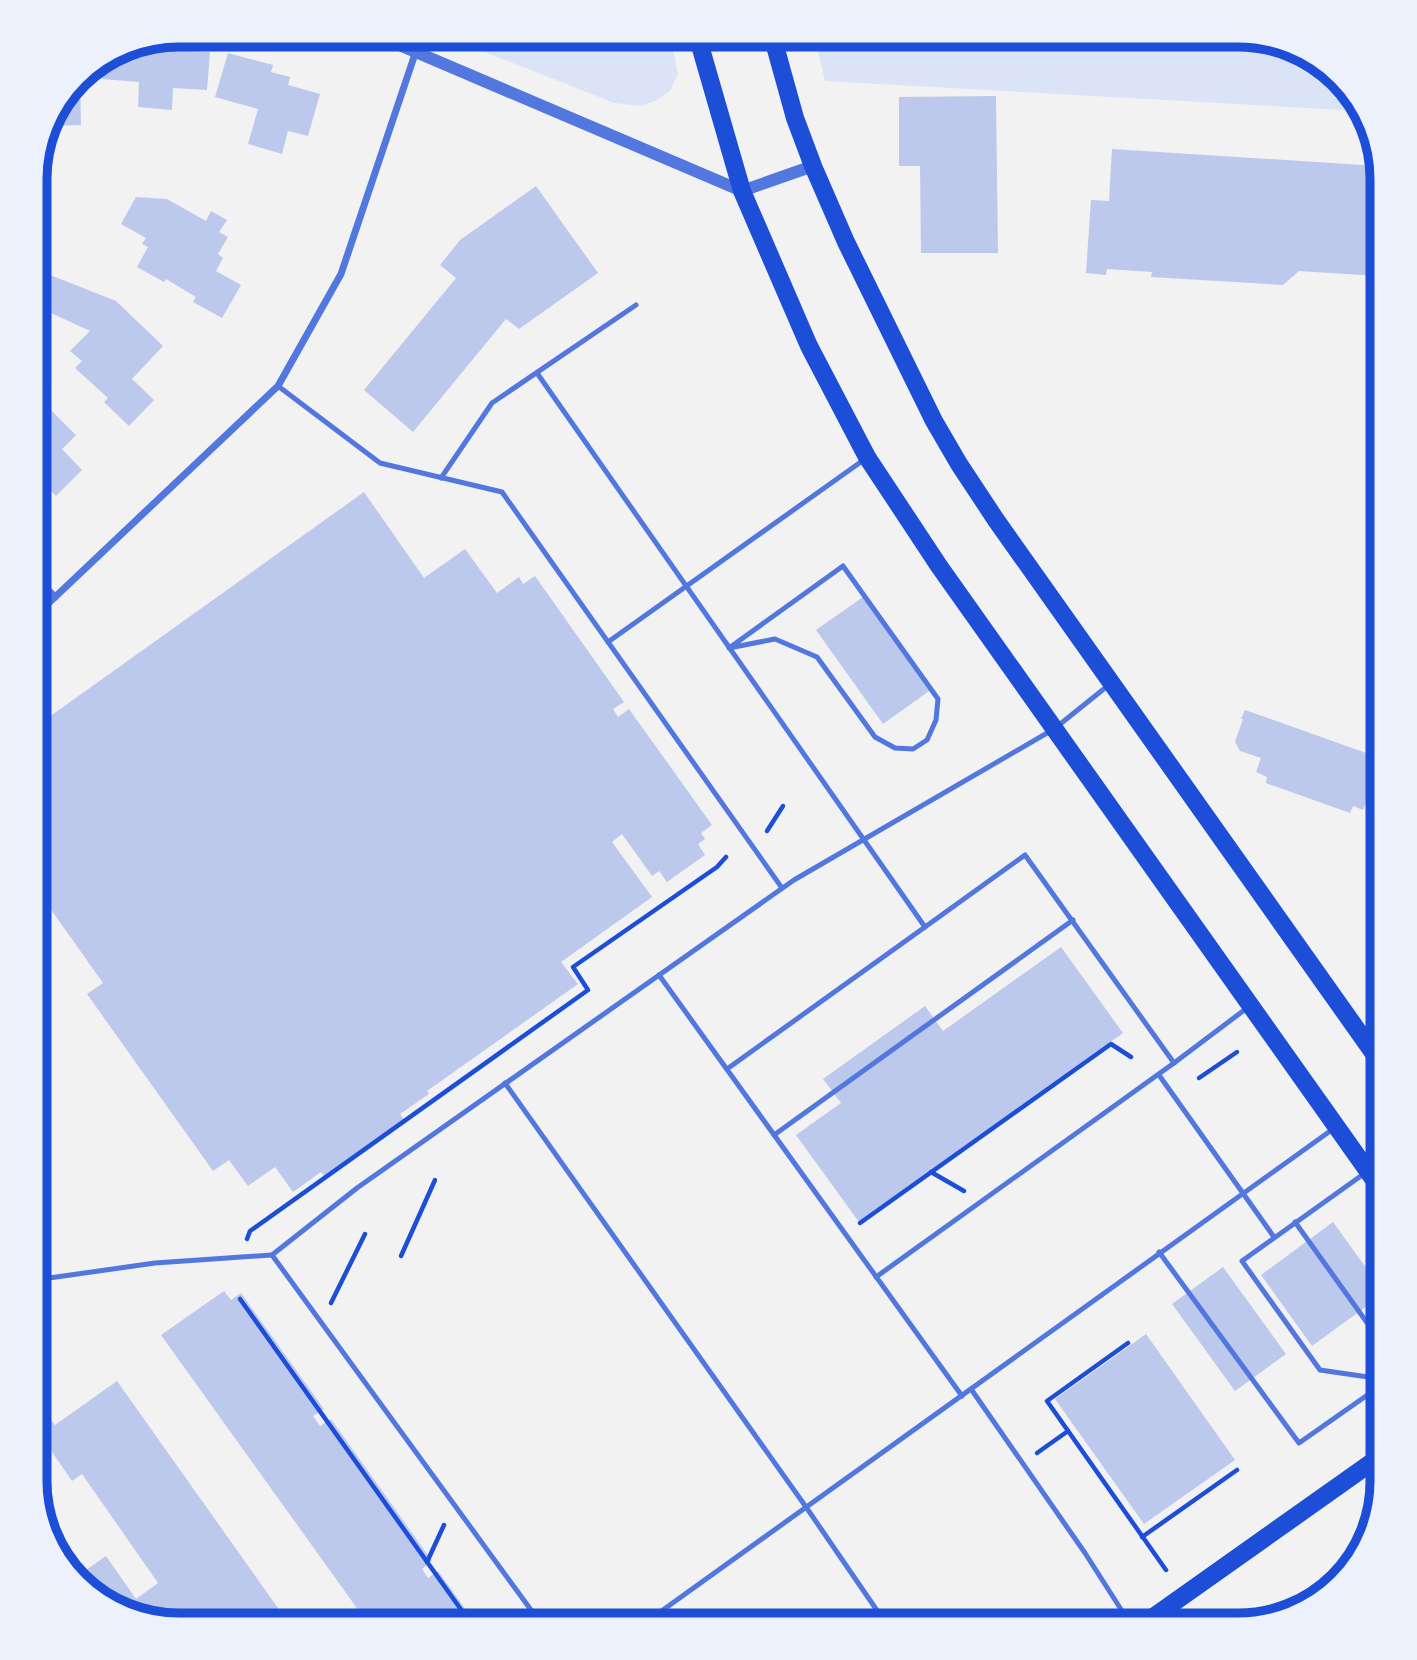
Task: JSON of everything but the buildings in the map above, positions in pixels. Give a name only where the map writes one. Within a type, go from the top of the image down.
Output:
[{"type":"main road","points":[[701,47],[742,191],[809,346],[867,457],[939,566],[1370,1174]]},
{"type":"main road","points":[[775,48],[795,118],[846,242],[940,432],[959,464],[1112,683],[1370,1034]]},
{"type":"main road","points":[[1159,1613],[1370,1464]]},
{"type":"street","points":[[407,47],[742,191],[813,166]]},
{"type":"street","points":[[48,604],[278,386],[341,274],[416,51]]},
{"type":"street","points":[[48,590],[55,597]]},
{"type":"lane","points":[[442,478],[492,403],[636,305]]},
{"type":"lane","points":[[537,373],[925,926]]},
{"type":"lane","points":[[278,386],[380,463],[502,492],[782,888]]},
{"type":"lane","points":[[608,642],[867,457]]},
{"type":"lane","points":[[843,566],[938,699],[936,720],[927,740],[913,749],[895,748],[875,737],[817,657],[775,639],[729,648],[843,566]]},
{"type":"lane","points":[[47,1272],[50,1278],[155,1263],[272,1255],[357,1188],[782,888],[1054,729],[1112,683]]},
{"type":"lane","points":[[727,1069],[1025,855],[1174,1063]]},
{"type":"lane","points":[[774,1135],[1073,920]]},
{"type":"lane","points":[[659,975],[962,1396]]},
{"type":"lane","points":[[876,1277],[1159,1075],[1250,1005]]},
{"type":"lane","points":[[1159,1075],[1274,1237]]},
{"type":"lane","points":[[505,1083],[879,1613]]},
{"type":"lane","points":[[664,1613],[806,1507],[1336,1127]]},
{"type":"lane","points":[[1368,1171],[1242,1261],[1320,1370],[1368,1377]]},
{"type":"lane","points":[[1295,1222],[1370,1327]]},
{"type":"lane","points":[[1159,1252],[1299,1443],[1370,1393]]},
{"type":"lane","points":[[272,1255],[533,1613]]},
{"type":"lane","points":[[1370,1359],[1370,1380]]},
{"type":"lane","points":[[971,1389],[1123,1613]]},
{"type":"path","points":[[767,831],[782,806]]},
{"type":"path","points":[[246,1243],[250,1231],[588,990],[573,967],[717,867],[726,857]]},
{"type":"path","points":[[845,1233],[1111,1044],[1131,1057]]},
{"type":"path","points":[[1199,1078],[1237,1052]]},
{"type":"path","points":[[931,1172],[981,1201]]},
{"type":"path","points":[[401,1256],[436,1180]]},
{"type":"path","points":[[321,1322],[365,1234]]},
{"type":"path","points":[[240,1299],[463,1613]]},
{"type":"path","points":[[1128,1343],[1047,1401],[1166,1570]]},
{"type":"path","points":[[1022,1463],[1068,1432]]},
{"type":"path","points":[[1142,1537],[1237,1470]]},
{"type":"path","points":[[426,1562],[454,1504]]},
{"type":"shaded area","points":[[473,47],[673,47],[678,74],[670,91],[641,106],[614,103]]},
{"type":"shaded area","points":[[817,48],[1246,48],[1280,54],[1304,65],[1325,80],[1350,110],[825,81]]}]
